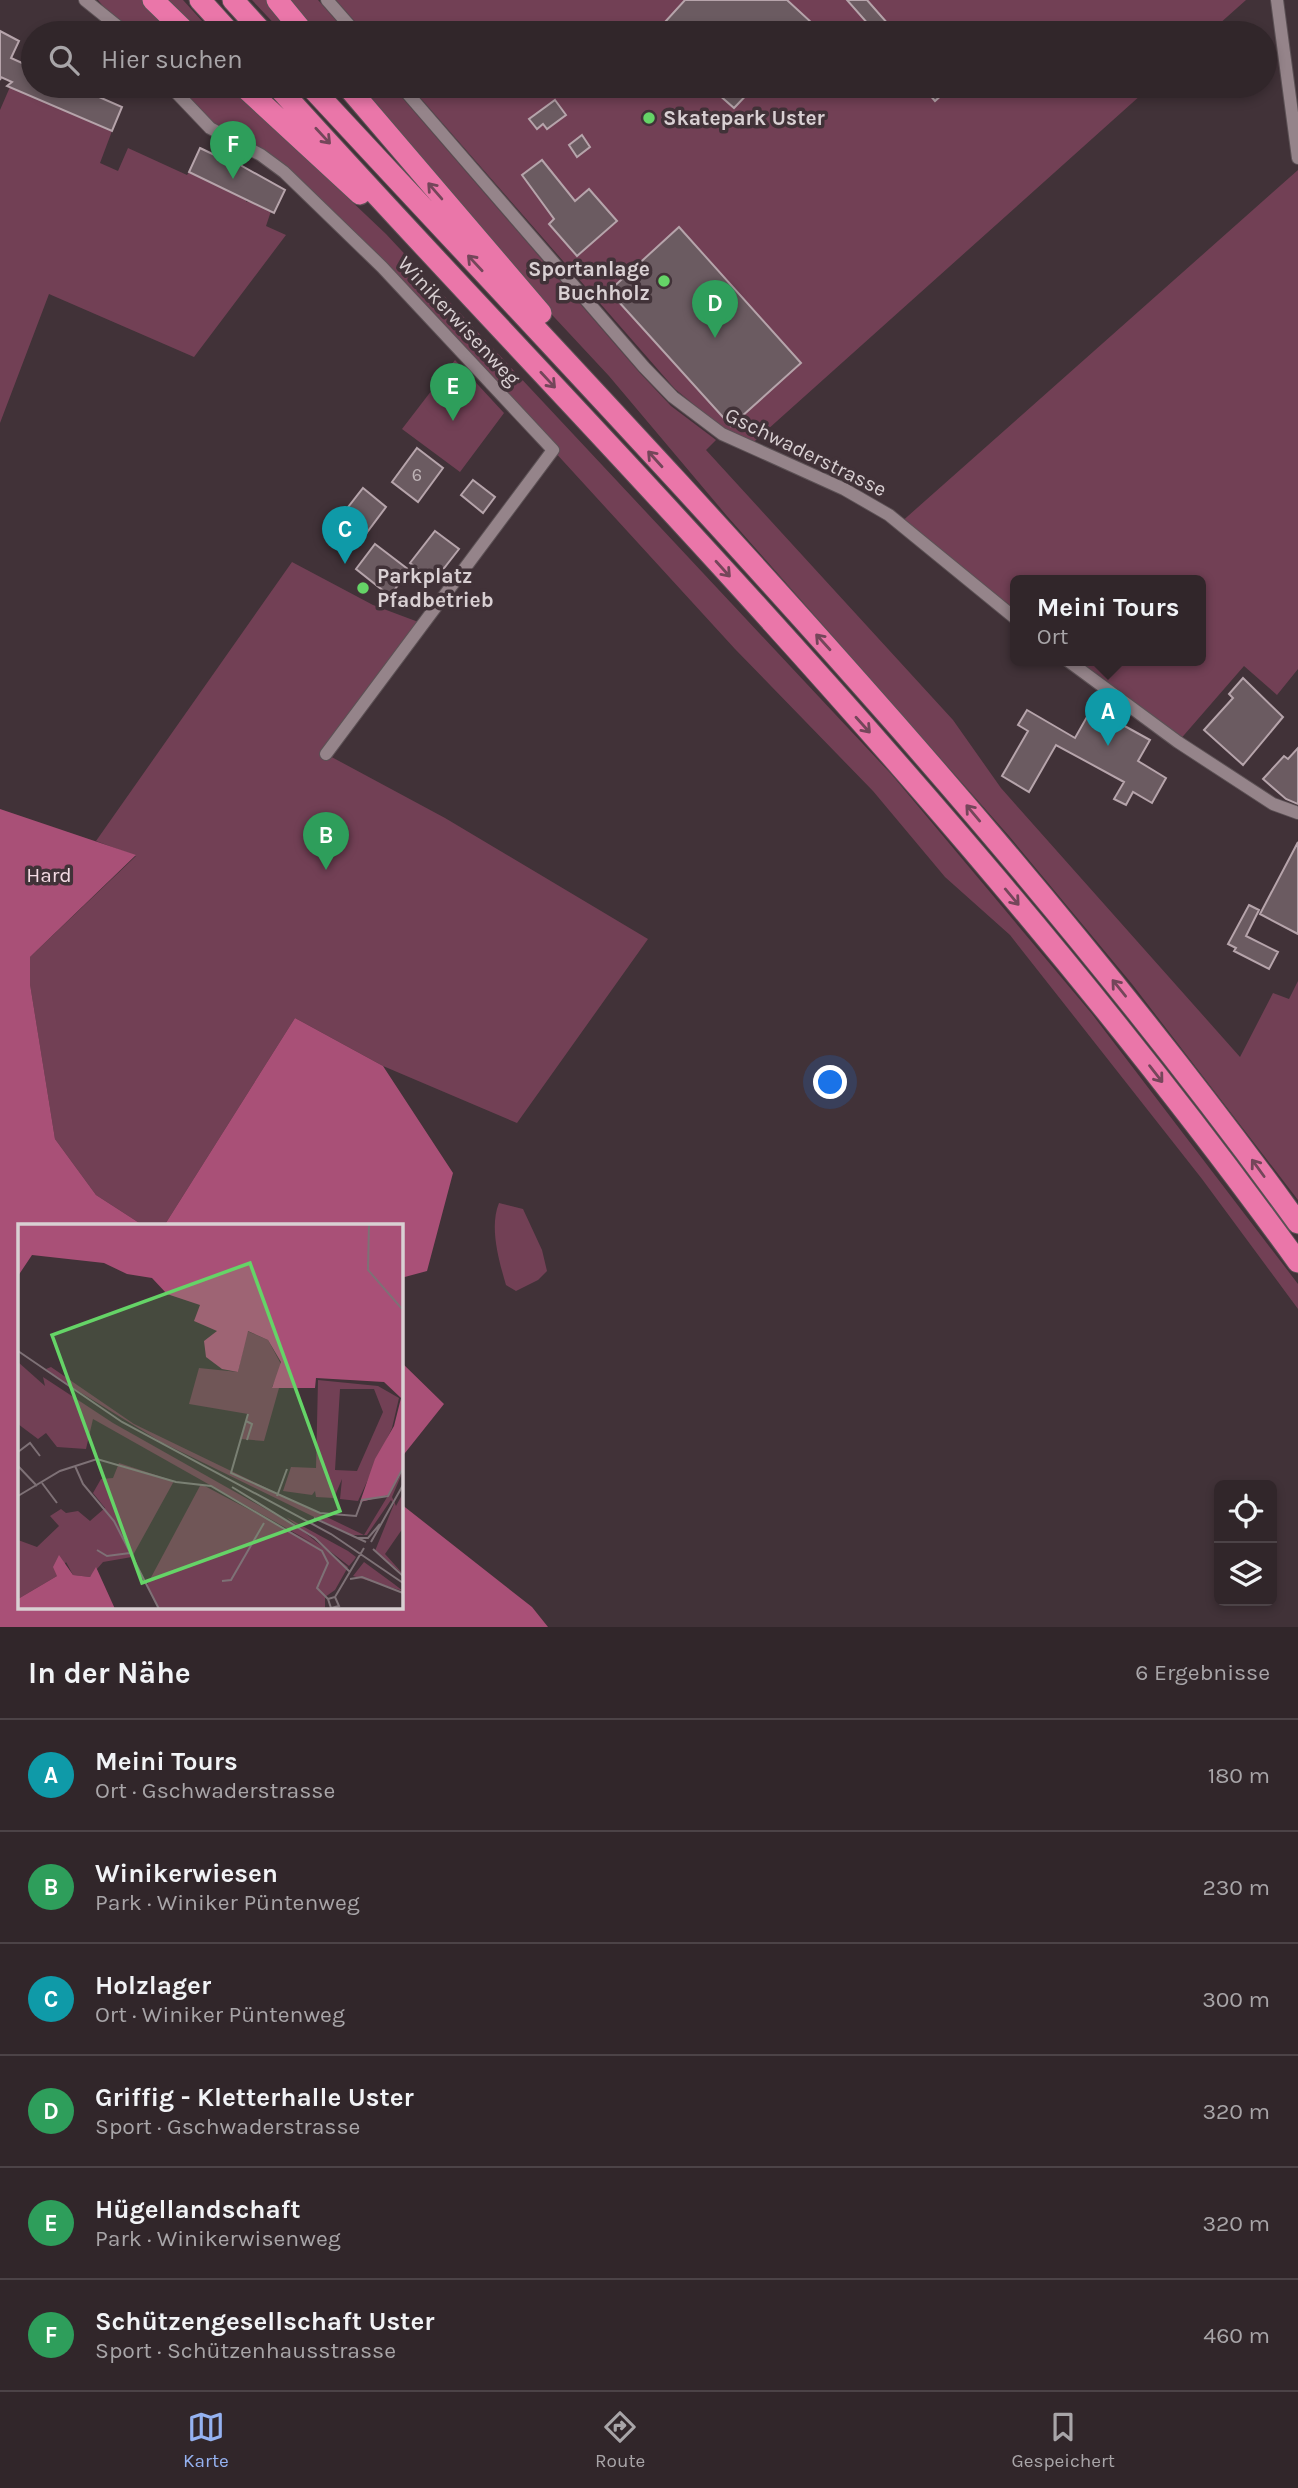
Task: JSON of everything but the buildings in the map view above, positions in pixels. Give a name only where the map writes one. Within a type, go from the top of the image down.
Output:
[{"type":"highway","points":[[153,0],[175,21]]},
{"type":"highway","points":[[200,0],[219,21]]},
{"type":"highway","points":[[233,0],[252,21]]},
{"type":"highway","points":[[277,0],[294,21]]},
{"type":"highway","points":[[256,98],[364,198],[446,282],[481,308]]},
{"type":"highway","points":[[288,98],[677,518],[945,817],[1075,972],[1184,1110],[1298,1262]]},
{"type":"highway","points":[[321,98],[572,366],[832,652],[1079,938],[1212,1105],[1298,1223]]},
{"type":"highway","points":[[357,98],[565,341],[572,366]]},
{"type":"street","points":[[85,0],[111,21]]},
{"type":"street","points":[[327,0],[345,21]]},
{"type":"street","points":[[1277,0],[1298,158]]},
{"type":"street","name":"Winikerwisenweg","points":[[180,98],[197,117],[284,172],[382,267],[553,450],[326,754]]},
{"type":"street","name":"Gschwaderstrasse","points":[[411,98],[643,367],[673,397],[722,434],[844,489],[889,515],[1010,614]]},
{"type":"street","points":[[1075,666],[1178,741],[1273,804],[1298,813]]},
{"type":"shaded area","points":[[98,0],[142,0],[164,21],[116,21]]},
{"type":"shaded area","points":[[166,0],[183,0],[202,21],[188,21]]},
{"type":"shaded area","points":[[252,0],[266,0],[283,21],[272,21]]},
{"type":"shaded area","points":[[286,0],[318,0],[336,21],[304,21]]},
{"type":"shaded area","points":[[336,0],[1246,0],[1222,21],[354,21]]},
{"type":"shaded area","points":[[10,87],[21,92],[21,98],[36,98],[112,131],[100,163],[118,171],[128,148],[187,175],[189,172],[247,199],[246,202],[250,201],[271,211],[266,226],[286,235],[194,357],[49,294],[0,423],[0,110]]},
{"type":"shaded area","points":[[181,98],[243,98],[386,234],[892,775],[1092,1014],[1298,1284],[1298,1309],[1202,1179],[1010,935],[945,877],[873,791],[735,649],[553,450],[284,172],[210,128]]},
{"type":"shaded area","points":[[367,98],[402,98],[639,372],[671,406],[716,440],[706,450],[953,720],[1001,788],[1240,1057],[1273,993],[1289,999],[1298,981],[1298,1200],[1132,984],[1009,836],[727,516],[609,376],[514,274]]},
{"type":"shaded area","points":[[420,98],[1138,98],[747,448],[675,389]]},
{"type":"shaded area","points":[[1298,170],[1298,669],[1277,695],[1244,666],[1178,742],[1075,666],[1206,666],[1206,575],[1010,575],[1010,614],[899,524]]},
{"type":"shaded area","points":[[455,360],[504,413],[460,472],[402,429]]},
{"type":"shaded area","points":[[292,562],[373,605],[421,623],[326,754],[445,818],[648,939],[517,1123],[383,1066],[295,1018],[165,1224],[141,1224],[96,1195],[55,1139],[30,984],[30,957],[136,856],[96,841]]},
{"type":"shaded area","points":[[499,1203],[523,1209],[542,1250],[547,1271],[538,1280],[516,1291],[506,1285],[498,1255],[495,1223]]},
{"type":"green space","name":"Hard","points":[[0,809],[136,855],[30,957],[30,984],[55,1139],[96,1195],[141,1224],[18,1224],[18,1610],[402,1610],[402,1505],[532,1607],[548,1627],[0,1627]]},
{"type":"green space","points":[[295,1018],[383,1066],[453,1173],[427,1271],[402,1278],[402,1224],[165,1224]]},
{"type":"green space","points":[[402,1363],[444,1404],[402,1457]]},
{"type":"place","name":"Skatepark Uster","points":[[649,118]]},
{"type":"place","name":"Schützengesellschaft Uster","points":[[233,179]]},
{"type":"place","name":"Sportanlage Buchholz","points":[[664,281]]},
{"type":"place","name":"Griffig - Kletterhalle Uster","points":[[715,338]]},
{"type":"place","name":"Hügellandschaft","points":[[453,421]]},
{"type":"place","name":"Holzlager","points":[[345,564]]},
{"type":"place","name":"Parkplatz Pfadbetrieb","points":[[363,588]]},
{"type":"place","name":"Meini Tours","points":[[1108,746]]},
{"type":"place","name":"Winikerwiesen","points":[[326,870]]}]
